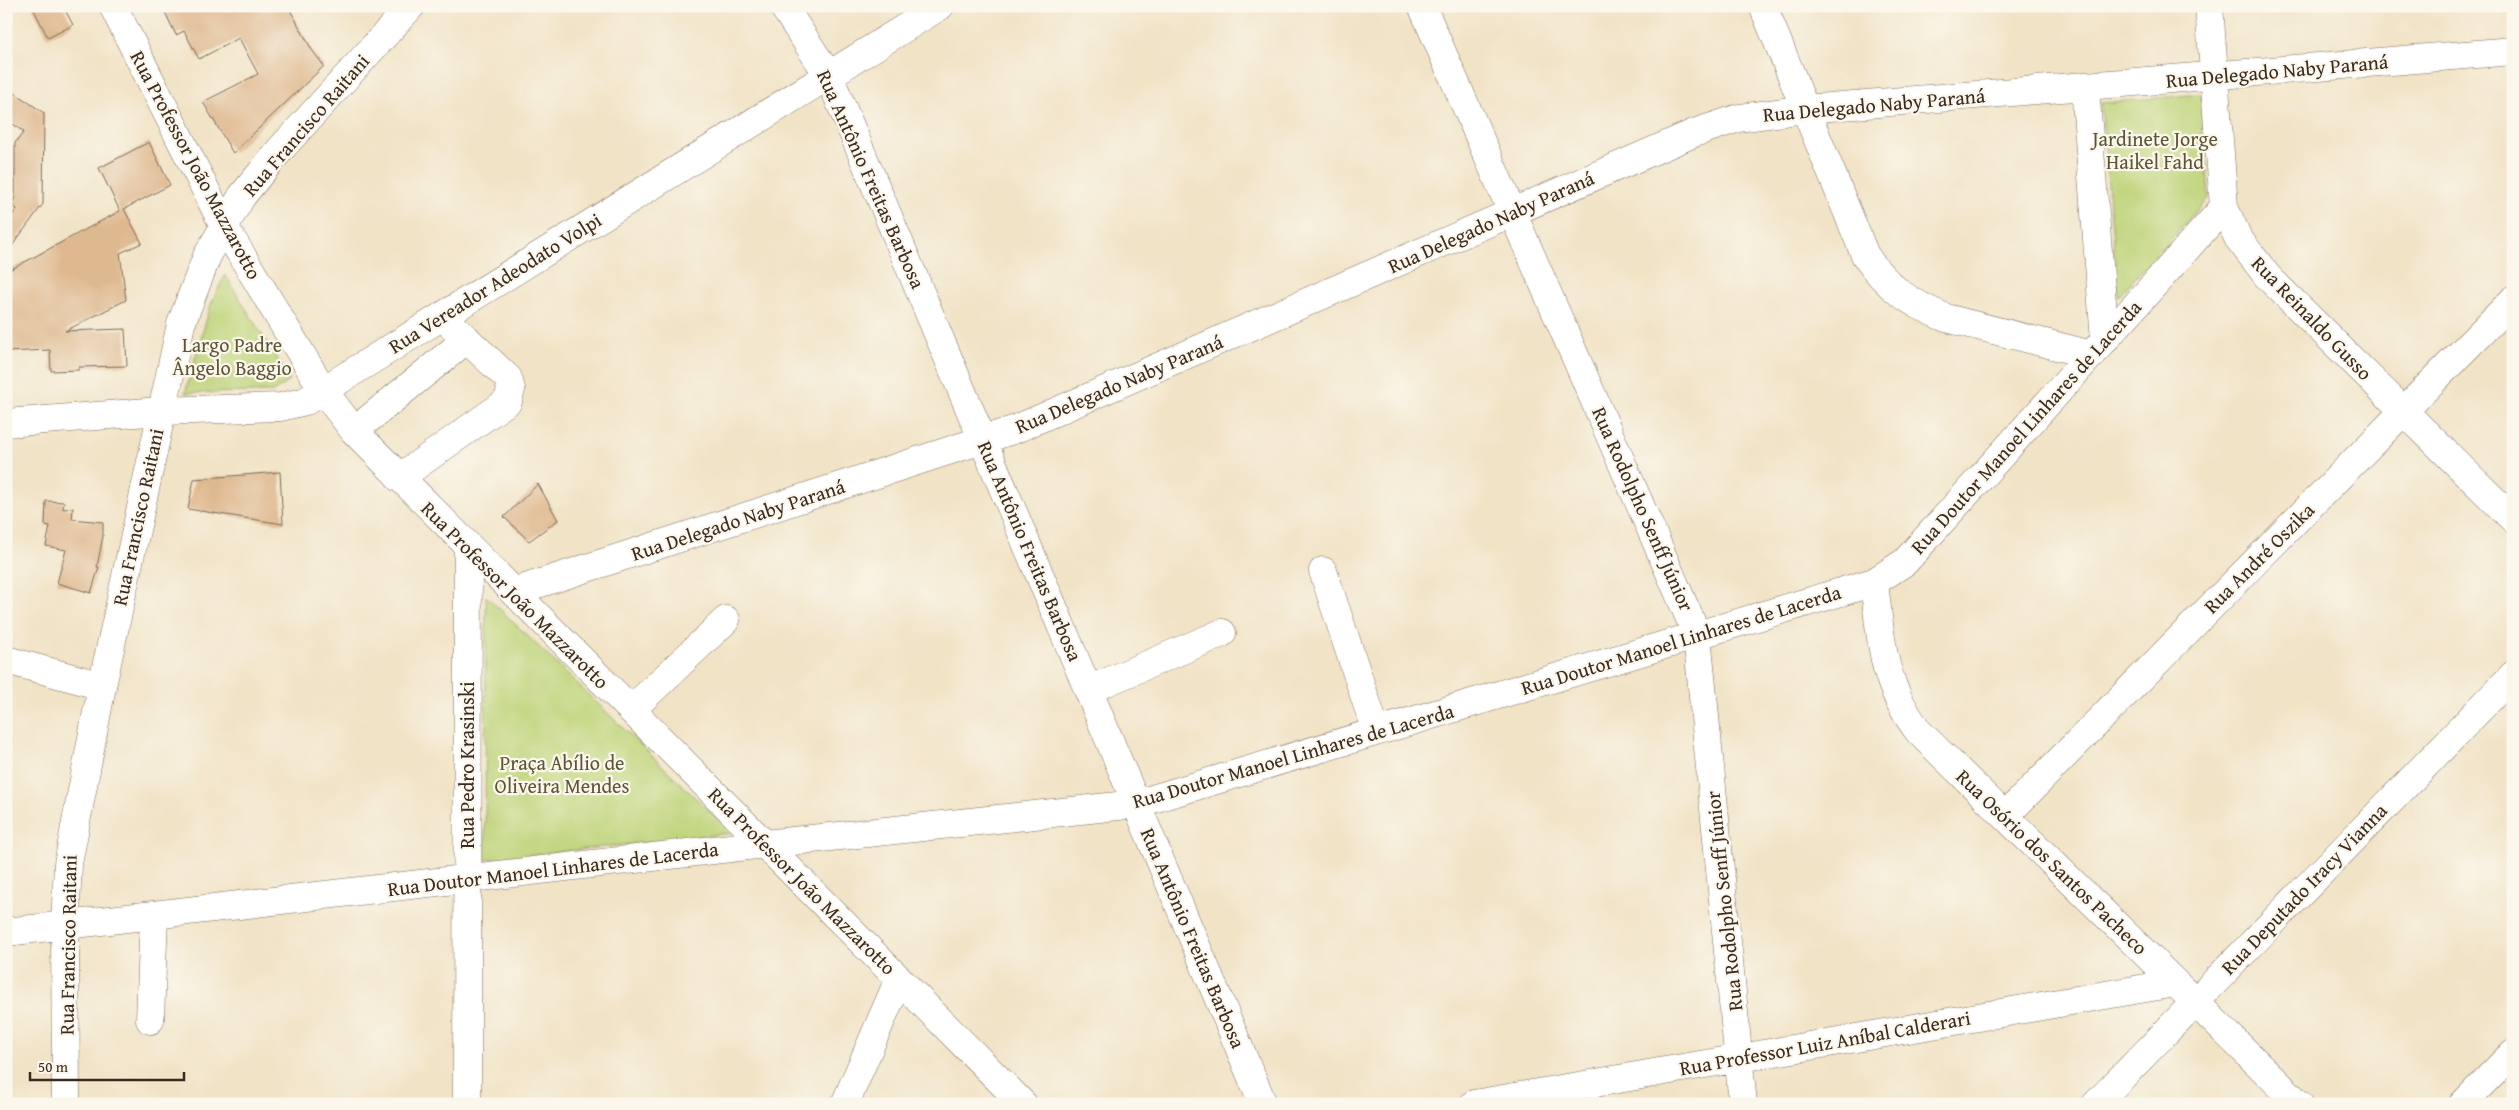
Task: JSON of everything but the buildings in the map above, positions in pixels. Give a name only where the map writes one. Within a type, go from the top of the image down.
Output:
[{"type":"street","name":"Rua Professor João Mazzarotto","points":[[113,6],[224,226],[323,390],[354,430],[399,478],[1023,1104]]},
{"type":"street","name":"Rua Francisco Raitani","points":[[66,1104],[65,925],[68,864],[73,829],[102,686],[181,324],[208,256],[242,196],[278,152],[412,6]]},
{"type":"street","name":"Rua Antônio Freitas Barbosa","points":[[783,6],[829,76],[1263,1104]]},
{"type":"street","name":"Rua Vereador Adeodato Volpi","points":[[6,423],[161,411],[288,406],[306,401],[940,6]]},
{"type":"street","name":"Rua Rodolpho Senff Júnior","points":[[1422,6],[1698,635],[1744,1104]]},
{"type":"street","points":[[1763,6],[1865,255],[1879,276],[1898,293],[1924,309],[1946,318],[2098,347],[2084,87]]},
{"type":"street","name":"Rua Reinaldo Gusso","points":[[2209,6],[2224,207],[2238,238],[2268,277],[2513,519]]},
{"type":"street","name":"Rua Delegado Naby Paraná","points":[[513,592],[983,440],[1036,421],[1716,125],[1766,113],[1805,109],[2513,51]]},
{"type":"street","name":"Rua Doutor Manoel Linhares de Lacerda","points":[[6,932],[764,844],[1136,804],[1874,582],[1905,562],[2224,207]]},
{"type":"street","name":"Rua André Oszika","points":[[2005,816],[2513,300]]},
{"type":"street","points":[[399,478],[508,400],[511,389],[508,378],[442,316]]},
{"type":"street","points":[[354,430],[467,339]]},
{"type":"street","points":[[369,361],[401,392]]},
{"type":"street","name":"Rua Pedro Krasinski","points":[[467,1104],[468,547]]},
{"type":"street","points":[[1322,572],[1376,732]]},
{"type":"street","name":"Rua Osório dos Santos Pacheco","points":[[1874,582],[1883,655],[1896,697],[1920,732],[2299,1104]]},
{"type":"street","points":[[631,710],[726,620]]},
{"type":"street","points":[[1088,690],[1222,633]]},
{"type":"street","points":[[6,660],[102,686]]},
{"type":"street","name":"Rua Deputado Iracy Vianna","points":[[2096,1104],[2513,675]]},
{"type":"street","points":[[150,1020],[154,915]]},
{"type":"street","points":[[845,1104],[899,979]]},
{"type":"street","name":"Rua Professor Luiz Aníbal Calderari","points":[[1474,1104],[2175,983]]},
{"type":"street","points":[[2463,1104],[2513,1053]]},
{"type":"green space","name":"Jardinete Jorge Haikel Fahd","points":[[2201,94],[2209,197],[2118,297],[2101,103]]},
{"type":"green space","name":"Largo Padre Ângelo Baggio","points":[[225,275],[290,380],[273,392],[185,393],[211,304]]},
{"type":"green space","name":"Praça Abílio de Oliveira Mendes","points":[[486,596],[732,833],[485,860]]}]
